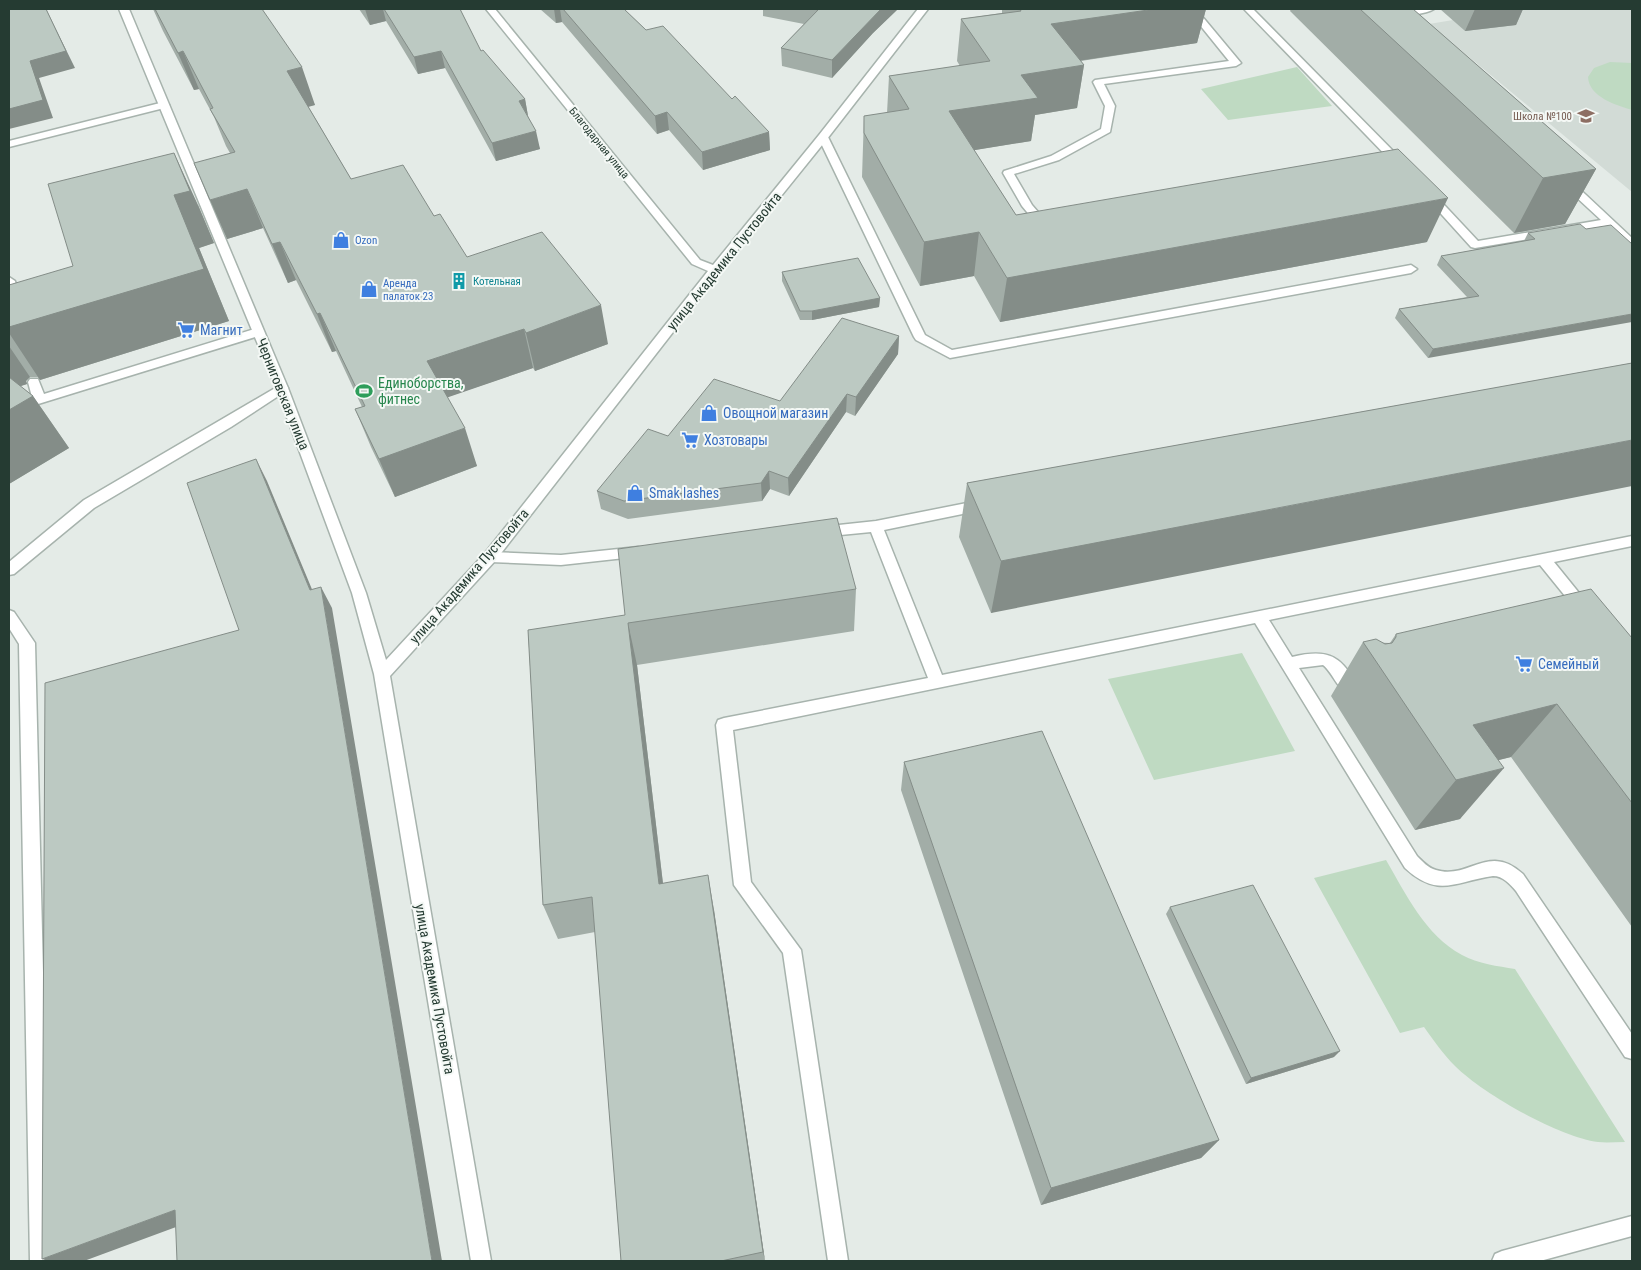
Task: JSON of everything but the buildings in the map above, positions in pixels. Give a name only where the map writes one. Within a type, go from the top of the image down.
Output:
[{"type":"street","name":"Черниговская улица","points":[[124,9],[282,388],[359,593],[382,674]]},
{"type":"street","name":"Благодарная улица","points":[[490,9],[696,262],[715,270]]},
{"type":"street","name":"улица Академика Пустовойта","points":[[481,1261],[382,674],[490,557],[923,9]]},
{"type":"street","points":[[1054,225],[1045,227],[1027,206],[1008,173],[1055,158],[1106,130],[1110,106],[1098,82],[1236,63],[1191,9]]},
{"type":"street","points":[[1248,9],[1404,172]]},
{"type":"street","points":[[1398,15],[1429,9]]},
{"type":"street","points":[[9,144],[164,105]]},
{"type":"street","points":[[823,137],[920,337],[950,354],[1412,269]]},
{"type":"street","points":[[1558,174],[1632,244]]},
{"type":"street","points":[[1424,190],[1475,245],[1609,222]]},
{"type":"street","points":[[9,281],[18,316]]},
{"type":"street","points":[[9,409],[258,332]]},
{"type":"street","points":[[34,382],[39,400]]},
{"type":"street","points":[[9,570],[89,504],[226,424],[282,388]]},
{"type":"street","points":[[807,533],[876,526],[996,502]]},
{"type":"street","points":[[876,526],[937,682]]},
{"type":"street","points":[[838,1261],[792,950],[743,885],[724,725],[1632,540]]},
{"type":"street","points":[[490,557],[561,560],[650,550]]},
{"type":"street","points":[[1543,559],[1591,617]]},
{"type":"street","points":[[9,616],[27,643],[40,1261]]},
{"type":"street","points":[[1259,616],[1411,862],[1421,873],[1434,880],[1449,879],[1487,869],[1499,868],[1514,876],[1522,885],[1632,1050]]},
{"type":"street","points":[[1288,664],[1319,657],[1327,658],[1334,664],[1352,691]]},
{"type":"street","points":[[1502,1261],[1632,1226]]},
{"type":"shaded area","name":"Школа №100","points":[[1516,9],[1632,9],[1632,192],[1429,24],[1453,20],[1465,31]]},
{"type":"green space","points":[[1610,62],[1632,63],[1632,110],[1604,99],[1593,90],[1590,84],[1588,77],[1594,68]]},
{"type":"green space","points":[[1297,67],[1332,106],[1228,120],[1201,89]]},
{"type":"green space","points":[[1242,653],[1295,751],[1154,780],[1108,679]]},
{"type":"green space","points":[[1386,860],[1418,913],[1449,947],[1475,961],[1515,969],[1625,1142],[1601,1142],[1582,1138],[1563,1132],[1522,1113],[1484,1089],[1455,1066],[1424,1027],[1400,1033],[1314,878]]},
{"type":"place","name":"Школа №100","points":[[1586,116]]},
{"type":"place","name":"Ozon","points":[[341,240]]},
{"type":"place","name":"Котельная","points":[[459,281]]},
{"type":"place","name":"Аренда палаток 23","points":[[369,289]]},
{"type":"place","name":"Магнит","points":[[186,330]]},
{"type":"place","name":"Единоборства, фитнес","points":[[364,391]]},
{"type":"place","name":"Овощной магазин","points":[[709,413]]},
{"type":"place","name":"Хозтовары","points":[[690,440]]},
{"type":"place","name":"Smak lashes","points":[[635,493]]},
{"type":"place","name":"Семейный","points":[[1524,664]]}]
